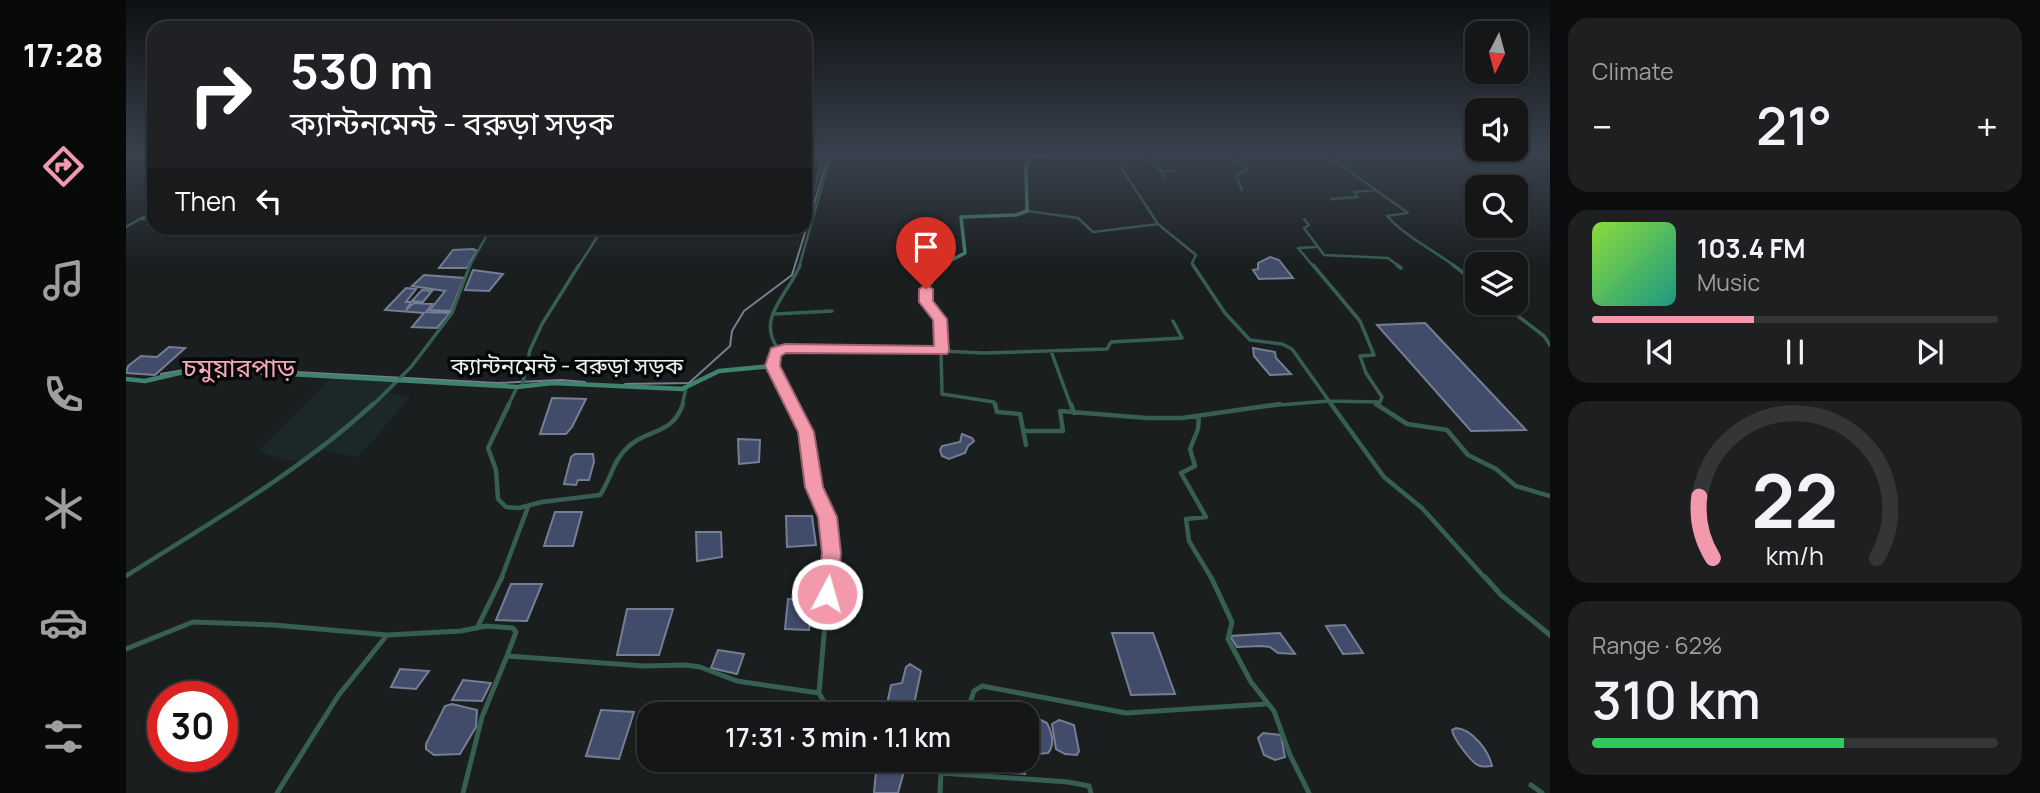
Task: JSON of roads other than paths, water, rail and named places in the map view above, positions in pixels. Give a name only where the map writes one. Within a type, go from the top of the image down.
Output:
[{"type":"main road","points":[[773,366],[775,354],[779,350],[941,351],[940,319],[926,302],[926,289],[934,278],[936,268],[960,258],[965,253],[961,217],[1016,215],[1027,211],[1027,192]]},
{"type":"main road","name":"ক্যান্টনমেন্ট - বরুড়া সড়ক","points":[[126,379],[145,381],[198,369],[521,385],[553,383],[686,388],[719,371],[773,366]]},
{"type":"street","points":[[812,212],[816,192]]},
{"type":"street","points":[[813,208],[818,192]]},
{"type":"street","points":[[1137,192],[1158,224],[1196,255],[1192,263],[1195,268],[1226,313],[1250,340],[1282,344],[1292,349],[1384,477],[1422,508],[1501,595],[1550,635]]},
{"type":"street","points":[[1331,199],[1357,197],[1354,192]]},
{"type":"street","points":[[1379,192],[1408,214],[1387,216],[1407,236],[1428,246],[1465,274]]},
{"type":"street","points":[[1027,211],[1078,218],[1093,232],[1158,224]]},
{"type":"street","points":[[126,227],[147,215]]},
{"type":"street","points":[[139,219],[147,219]]},
{"type":"street","points":[[1304,219],[1309,225],[1304,228],[1324,255],[1388,258],[1401,268]]},
{"type":"street","points":[[126,576],[298,466],[342,433],[411,367],[455,308],[469,267],[487,235]]},
{"type":"street","points":[[599,235],[542,324],[530,350],[521,385],[488,448],[496,470],[498,499],[506,507],[528,507],[542,502],[594,498],[600,495],[619,456],[641,436],[667,429],[676,423],[686,388]]},
{"type":"street","points":[[779,350],[774,346],[771,335],[771,320],[775,314],[777,299],[793,284],[806,235]]},
{"type":"street","points":[[1025,431],[1061,432],[1059,413],[1118,418],[1199,416],[1288,402],[1380,402],[1381,397],[1366,373],[1360,356],[1374,354],[1360,321],[1297,248],[1316,247]]},
{"type":"street","points":[[775,314],[832,312]]},
{"type":"street","points":[[1517,315],[1544,336],[1550,345]]},
{"type":"street","points":[[1026,445],[1020,414],[997,412],[994,402],[942,394],[941,351],[1008,354],[1107,349],[1114,341],[1182,338],[1173,321]]},
{"type":"street","points":[[1051,351],[1074,413]]},
{"type":"street","points":[[773,366],[806,432],[810,474],[825,509],[830,534],[831,553],[819,693],[824,702]]},
{"type":"street","points":[[1375,403],[1407,425],[1447,430],[1468,455],[1496,469],[1516,486],[1550,496]]},
{"type":"street","points":[[1199,416],[1190,449],[1195,466],[1181,473],[1206,517],[1186,519],[1189,541],[1213,580],[1232,622],[1228,639],[1266,704],[1274,710],[1290,755],[1309,793]]},
{"type":"street","points":[[477,628],[506,568],[528,507]]},
{"type":"street","points":[[126,649],[193,622],[274,625],[387,635],[477,628],[516,629],[482,717],[463,793]]},
{"type":"street","points":[[277,793],[332,704],[387,635]]},
{"type":"street","points":[[507,656],[644,666],[701,667],[737,681],[819,693]]},
{"type":"street","points":[[970,702],[974,691],[982,686],[1126,713],[1266,704]]},
{"type":"street","points":[[940,793],[941,773],[1068,782],[1089,786],[1091,793]]},
{"type":"street","points":[[1531,785],[1542,793]]},
{"type":"water","points":[[453,250],[477,251],[467,268],[439,268]]},
{"type":"water","points":[[1270,257],[1279,260],[1293,278],[1259,279],[1253,270],[1258,269],[1258,263]]},
{"type":"water","points":[[473,270],[503,274],[489,291],[465,290]]},
{"type":"water","points":[[424,275],[464,278],[451,311],[430,310],[445,291],[412,286]]},
{"type":"water","points":[[406,288],[416,289],[406,302],[411,302],[422,290],[432,291],[423,302],[412,301],[406,310],[414,303],[432,304],[426,312],[450,313],[437,328],[412,327],[424,313],[385,310]]},
{"type":"water","points":[[1425,323],[1526,430],[1471,431],[1377,325]]},
{"type":"water","points":[[169,347],[185,348],[155,375],[126,373],[128,366],[141,356],[157,357]]},
{"type":"water","points":[[1253,348],[1275,352],[1276,358],[1291,374],[1270,375],[1254,356]]},
{"type":"water","points":[[552,398],[586,399],[566,434],[540,434]]},
{"type":"water","points":[[962,434],[974,441],[965,453],[949,459],[942,456],[942,446],[960,442]]},
{"type":"water","points":[[738,439],[760,440],[759,462],[739,464]]},
{"type":"water","points":[[575,454],[593,454],[594,462],[589,480],[578,480],[576,485],[564,484],[571,457]]},
{"type":"water","points":[[555,512],[582,512],[573,546],[544,546]]},
{"type":"water","points":[[786,516],[812,516],[816,545],[787,547]]},
{"type":"water","points":[[696,532],[721,532],[722,557],[697,561]]},
{"type":"water","points":[[511,584],[542,584],[527,621],[496,620]]},
{"type":"water","points":[[788,599],[811,601],[809,630],[785,629]]},
{"type":"water","points":[[627,609],[673,609],[659,655],[617,655]]},
{"type":"water","points":[[1345,625],[1363,653],[1343,654],[1326,626]]},
{"type":"water","points":[[1112,633],[1153,633],[1175,694],[1131,695]]},
{"type":"water","points":[[1280,633],[1295,654],[1278,653],[1270,647],[1237,647],[1230,636]]},
{"type":"water","points":[[718,650],[744,654],[737,674],[711,668]]},
{"type":"water","points":[[910,664],[921,671],[915,702],[887,702],[891,685],[902,683],[906,667]]},
{"type":"water","points":[[400,669],[429,671],[416,689],[391,687]]},
{"type":"water","points":[[463,680],[491,683],[482,701],[452,700]]},
{"type":"water","points":[[452,704],[477,710],[476,727],[460,754],[434,755],[426,749],[426,744],[445,706]]},
{"type":"water","points":[[601,710],[634,712],[619,759],[586,756]]},
{"type":"water","points":[[1059,720],[1074,725],[1079,751],[1077,755],[1065,754],[1056,749],[1052,724]]},
{"type":"water","points":[[1039,721],[1047,723],[1051,735],[1052,743],[1048,753],[1039,754]]},
{"type":"water","points":[[1456,728],[1468,732],[1479,742],[1492,766],[1480,766],[1472,761],[1453,734],[1452,730]]},
{"type":"water","points":[[1263,733],[1281,735],[1285,757],[1275,760],[1264,755],[1258,738]]},
{"type":"water","points":[[876,772],[904,772],[898,793],[874,793]]},
{"type":"waterway","points":[[812,210],[818,192]]},
{"type":"waterway","points":[[625,384],[689,383],[730,346],[732,331],[744,311],[792,275],[804,235]]},
{"type":"waterway","points":[[161,374],[195,368],[218,368]]},
{"type":"waterway","points":[[238,369],[497,383],[561,380],[585,382]]},
{"type":"district","name":"চমুয়ারপাড়","points":[[239,368]]}]
